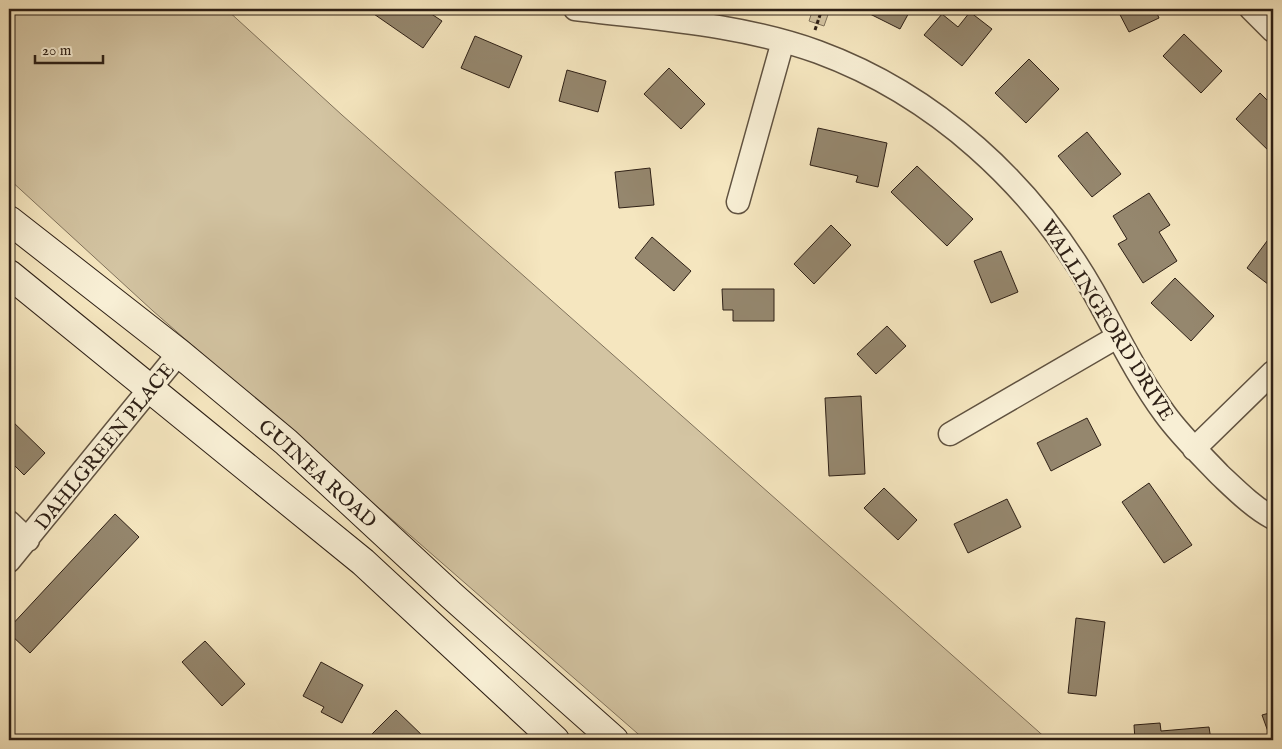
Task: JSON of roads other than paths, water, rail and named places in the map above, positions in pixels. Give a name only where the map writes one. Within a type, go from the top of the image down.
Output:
[{"type":"main road","name":"GUINEA ROAD","points":[[9,220],[179,354],[286,442],[451,595],[614,740]]},
{"type":"main road","name":"GUINEA ROAD","points":[[9,274],[362,562],[554,740]]},
{"type":"street","name":"WALLINGFORD DRIVE","points":[[575,9],[599,10],[734,30],[818,52],[884,82],[936,116],[984,153],[1020,189],[1053,229],[1092,290],[1117,337],[1164,413],[1194,449],[1233,488],[1273,518]]},
{"type":"street","points":[[1251,9],[1273,31]]},
{"type":"street","points":[[738,202],[783,42]]},
{"type":"street","points":[[950,434],[1117,337]]},
{"type":"street","name":"DAHLGREEN PLACE","points":[[9,561],[179,354]]},
{"type":"street","points":[[1194,449],[1273,372]]},
{"type":"street","points":[[9,522],[28,540]]}]
